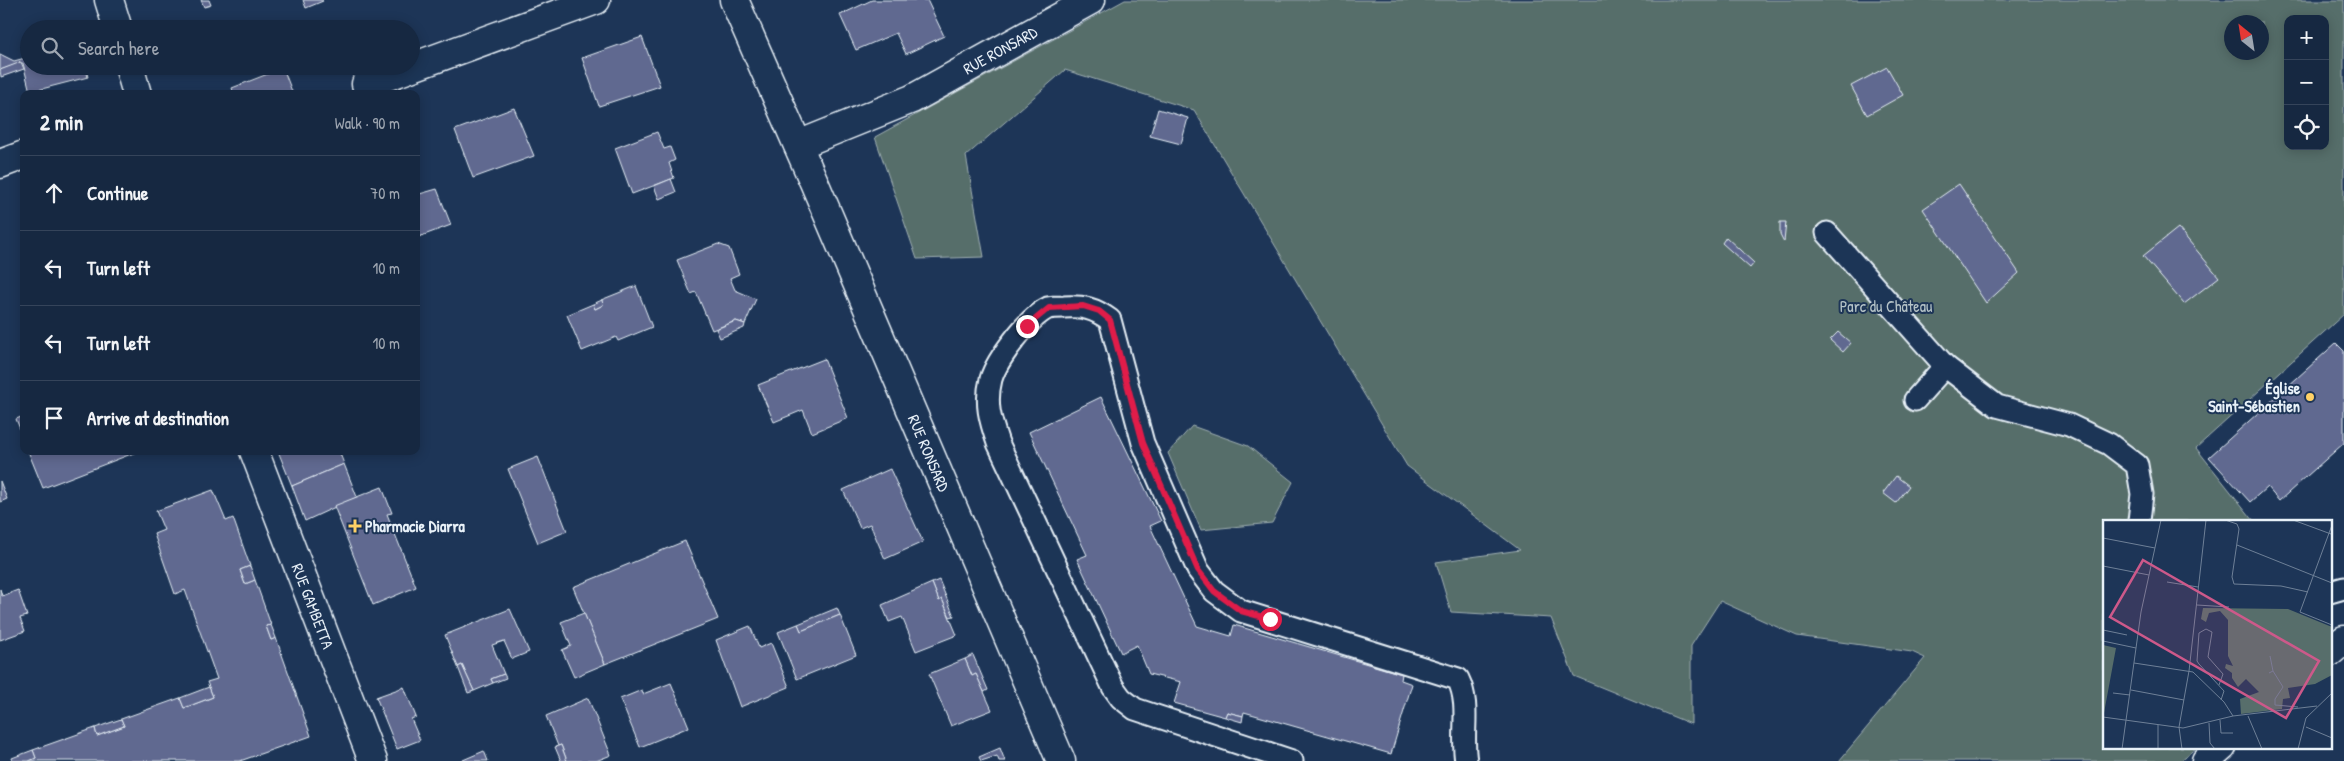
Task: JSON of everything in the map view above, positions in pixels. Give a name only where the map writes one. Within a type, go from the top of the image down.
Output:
[{"type":"street","points":[[109,0],[115,20]]},
{"type":"street","points":[[420,64],[596,0]]},
{"type":"street","name":"RUE RONSARD","points":[[734,0],[798,145],[1060,761]]},
{"type":"street","name":"RUE RONSARD","points":[[798,145],[912,99],[1091,0]]},
{"type":"street","points":[[132,75],[136,90]]},
{"type":"street","points":[[366,84],[391,75]]},
{"type":"street","points":[[0,164],[20,156]]},
{"type":"street","name":"RUE GAMBETTA","points":[[255,455],[284,535],[374,761]]},
{"type":"street","points":[[2332,650],[2344,640]]},
{"type":"street","points":[[2206,761],[2221,748]]},
{"type":"lane","points":[[1828,233],[1945,366],[1997,406],[2069,425],[2109,444],[2137,465],[2142,494],[2139,520]]},
{"type":"lane","points":[[1292,761],[1135,709],[1121,698],[1113,687],[998,443],[988,413],[991,379],[999,360],[1027,326],[1049,308],[1083,306],[1099,311],[1110,320],[1143,443],[1198,570],[1214,591],[1241,611],[1458,679],[1464,691],[1464,749],[1466,761]]},
{"type":"lane","points":[[1915,400],[1945,366]]},
{"type":"green space","name":"Parc du Château","points":[[1125,0],[2344,0],[2344,314],[2196,448],[2253,520],[2103,520],[2103,748],[2196,748],[2180,761],[1839,761],[1925,658],[1912,652],[1797,636],[1720,601],[1691,646],[1691,724],[1574,676],[1551,618],[1451,612],[1436,562],[1520,550],[1407,466],[1194,110],[1065,70],[966,156],[984,257],[917,259],[875,137]]},
{"type":"green space","points":[[1192,426],[1248,446],[1293,482],[1272,523],[1201,530],[1168,453]]},
{"type":"building","points":[[201,0],[209,0],[211,5],[204,7]]},
{"type":"building","points":[[303,0],[322,0],[323,1],[306,8]]},
{"type":"building","points":[[872,0],[927,0],[944,36],[906,54],[896,33],[856,50],[840,15]]},
{"type":"building","points":[[642,37],[660,86],[599,106],[582,58]]},
{"type":"building","points":[[0,54],[14,61],[20,59],[20,64],[0,70]]},
{"type":"building","points":[[20,62],[20,70],[1,77],[0,70]]},
{"type":"building","points":[[1887,67],[1903,95],[1867,115],[1851,86]]},
{"type":"building","points":[[26,75],[87,75],[88,77],[38,90],[30,90]]},
{"type":"building","points":[[265,75],[286,75],[291,90],[233,90],[232,88]]},
{"type":"building","points":[[514,108],[534,156],[473,178],[455,130]]},
{"type":"building","points":[[1158,109],[1188,118],[1181,144],[1150,136]]},
{"type":"building","points":[[657,132],[664,149],[670,147],[675,160],[669,163],[674,178],[632,194],[615,148]]},
{"type":"building","points":[[671,179],[676,192],[659,199],[654,186]]},
{"type":"building","points":[[1959,184],[2019,273],[1986,303],[1923,209]]},
{"type":"building","points":[[437,189],[451,225],[420,237],[420,194]]},
{"type":"building","points":[[1780,222],[1786,222],[1784,242],[1780,234]]},
{"type":"building","points":[[2178,228],[2219,277],[2184,304],[2143,256]]},
{"type":"building","points":[[1726,237],[1754,263],[1750,268],[1722,243]]},
{"type":"building","points":[[718,244],[729,248],[739,274],[730,278],[735,290],[756,299],[745,324],[736,321],[712,330],[696,292],[691,294],[677,260]]},
{"type":"building","points":[[636,286],[652,327],[618,341],[616,337],[582,351],[567,315],[593,304],[595,309],[603,305],[601,300]]},
{"type":"building","points":[[602,300],[603,305],[595,309],[593,304]]},
{"type":"building","points":[[736,321],[745,324],[744,328],[720,338],[716,329]]},
{"type":"building","points":[[1838,332],[1851,343],[1843,352],[1830,340]]},
{"type":"building","name":"Église Saint-Sébastien","points":[[2336,343],[2344,351],[2344,443],[2279,501],[2267,487],[2250,502],[2209,457]]},
{"type":"building","points":[[824,359],[848,418],[812,433],[803,410],[774,422],[758,385]]},
{"type":"building","points":[[1101,397],[1161,521],[1150,526],[1197,626],[1231,636],[1234,625],[1402,674],[1401,680],[1412,684],[1391,754],[1244,712],[1243,716],[1227,712],[1225,717],[1174,703],[1181,682],[1149,674],[1137,645],[1121,653],[1077,559],[1087,555],[1029,432]]},
{"type":"building","points":[[20,418],[20,429],[16,419]]},
{"type":"building","points":[[30,455],[129,455],[43,488]]},
{"type":"building","points":[[280,455],[341,455],[344,464],[292,486]]},
{"type":"building","points":[[538,457],[567,531],[538,543],[508,469]]},
{"type":"building","points":[[344,464],[357,497],[305,521],[292,486]]},
{"type":"building","points":[[890,469],[923,542],[885,559],[870,524],[860,528],[843,490]]},
{"type":"building","points":[[1896,476],[1909,486],[1896,503],[1883,493]]},
{"type":"building","points":[[0,481],[7,499],[0,502]]},
{"type":"building","points":[[382,487],[392,513],[387,514],[416,587],[373,605],[334,506]]},
{"type":"building","points":[[213,490],[226,521],[233,518],[250,566],[240,570],[245,584],[255,580],[271,625],[266,626],[271,640],[276,638],[311,736],[240,761],[29,761],[36,758],[33,750],[95,728],[97,736],[124,726],[121,719],[180,698],[184,708],[213,697],[207,682],[217,679],[185,590],[175,594],[154,534],[164,530],[156,511]]},
{"type":"building","points":[[685,541],[718,619],[605,664],[573,587]]},
{"type":"building","points":[[250,566],[255,580],[245,584],[240,570]]},
{"type":"building","points":[[939,580],[954,616],[950,617],[942,599],[939,601],[932,583]]},
{"type":"building","points":[[932,583],[939,601],[942,599],[957,635],[916,651],[902,617],[889,622],[882,605]]},
{"type":"building","points":[[0,589],[2,596],[18,590],[27,616],[20,618],[25,631],[0,640]]},
{"type":"building","points":[[837,608],[840,615],[801,631],[798,624]]},
{"type":"building","points":[[510,609],[529,652],[512,659],[504,641],[492,645],[504,674],[491,679],[493,683],[474,691],[462,665],[458,667],[445,635]]},
{"type":"building","points":[[584,613],[605,664],[574,677],[562,650],[571,646],[561,622]]},
{"type":"building","points":[[840,615],[856,655],[797,679],[778,632],[798,624],[801,631]]},
{"type":"building","points":[[271,625],[276,638],[271,640],[266,626]]},
{"type":"building","points":[[750,626],[759,648],[771,643],[789,687],[740,707],[716,640]]},
{"type":"building","points":[[973,655],[988,690],[984,692],[976,674],[972,676],[965,659]]},
{"type":"building","points":[[965,659],[972,676],[976,674],[992,710],[951,726],[929,674]]},
{"type":"building","points":[[462,665],[474,691],[468,693],[458,667]]},
{"type":"building","points":[[504,674],[506,678],[493,683],[491,679]]},
{"type":"building","points":[[671,683],[689,727],[640,747],[620,699],[642,690],[643,694]]},
{"type":"building","points":[[209,687],[213,697],[184,708],[180,698]]},
{"type":"building","points":[[404,687],[416,717],[411,719],[420,740],[397,749],[376,697]]},
{"type":"building","points":[[588,698],[611,755],[596,761],[567,761],[561,745],[558,746],[546,716]]},
{"type":"building","points":[[1227,712],[1243,716],[1242,722],[1225,717]]},
{"type":"building","points":[[121,719],[124,726],[97,736],[95,728]]},
{"type":"building","points":[[561,745],[567,761],[561,761],[555,747]]},
{"type":"building","points":[[1000,748],[1005,761],[999,761],[997,756],[981,761],[979,757]]},
{"type":"building","points":[[33,750],[36,758],[29,761],[13,761],[12,758]]},
{"type":"building","points":[[484,751],[488,761],[463,761],[463,760]]},
{"type":"place","name":"Église Saint-Sébastien","points":[[2310,397]]},
{"type":"place","name":"Pharmacie Diarra","points":[[355,526]]},
{"type":"route","points":[[1027,326],[1049,308],[1083,306],[1099,311],[1110,320],[1143,443],[1198,570],[1214,591],[1241,611],[1270,619]]}]
